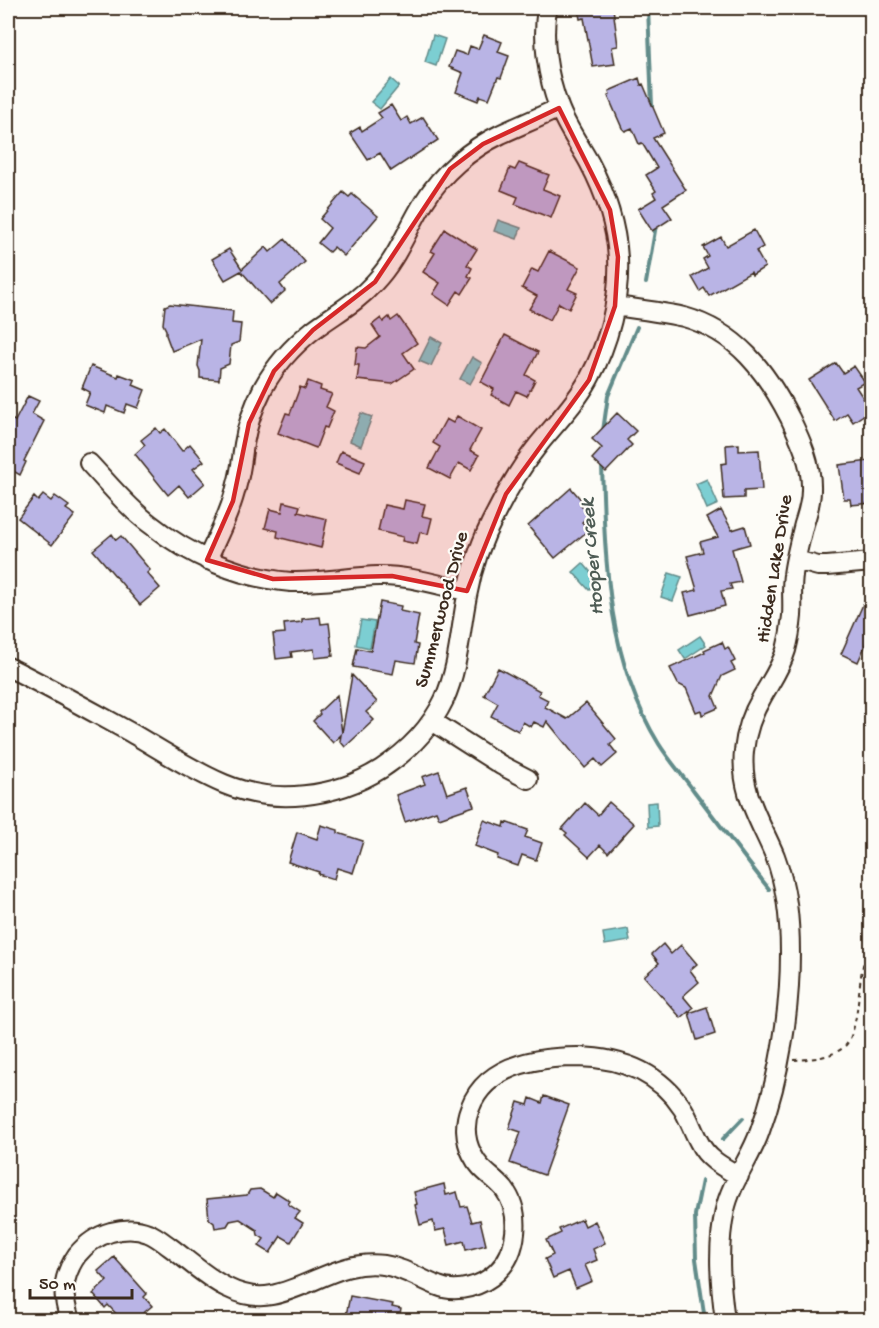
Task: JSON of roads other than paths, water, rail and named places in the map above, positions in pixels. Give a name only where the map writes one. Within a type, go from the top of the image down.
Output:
[{"type":"street","name":"Summerwood Drive","points":[[8,667],[225,784],[274,796],[332,791],[371,775],[390,763],[419,737],[432,721],[452,679],[458,660],[467,591],[493,518],[521,469],[576,400],[589,380],[606,341],[615,306],[618,257],[610,210],[593,170],[559,108],[547,63],[545,18],[547,8]]},
{"type":"street","points":[[207,560],[232,501],[252,414],[274,370],[306,336],[345,309],[375,282],[397,253],[425,201],[450,170],[465,156],[501,134],[559,108]]},
{"type":"street","name":"Hidden Lake Drive","points":[[615,306],[667,314],[701,323],[737,345],[766,376],[777,393],[798,435],[810,468],[810,506],[792,582],[792,615],[788,642],[780,666],[751,719],[743,756],[748,796],[777,863],[785,888],[789,912],[790,957],[786,1018],[779,1060],[760,1131],[726,1206],[720,1243],[721,1287],[725,1320]]},
{"type":"street","points":[[89,463],[148,524],[207,560],[253,576],[306,582],[392,576],[467,591]]},
{"type":"street","points":[[796,560],[818,566],[872,562]]},
{"type":"street","points":[[432,721],[501,765],[528,779]]},
{"type":"street","points":[[70,1320],[63,1295],[72,1263],[86,1245],[95,1239],[104,1234],[132,1229],[150,1233],[223,1286],[237,1293],[252,1296],[276,1294],[358,1265],[396,1268],[449,1289],[469,1288],[488,1280],[497,1273],[511,1252],[516,1226],[515,1215],[512,1204],[502,1187],[484,1172],[473,1157],[466,1134],[466,1120],[474,1097],[487,1081],[502,1071],[532,1062],[567,1057],[591,1058],[616,1061],[640,1070],[661,1084],[678,1102],[708,1156],[739,1176]]},
{"type":"water","points":[[433,35],[445,39],[436,66],[425,62]]},
{"type":"water","points":[[391,79],[399,86],[380,109],[371,102]]},
{"type":"water","points":[[498,220],[521,228],[517,239],[494,231]]},
{"type":"water","points":[[431,337],[442,343],[431,366],[419,361]]},
{"type":"water","points":[[472,357],[482,363],[470,384],[460,379]]},
{"type":"water","points":[[361,413],[372,417],[361,446],[350,441]]},
{"type":"water","points":[[707,479],[718,504],[707,509],[696,484]]},
{"type":"water","points":[[583,563],[599,582],[589,590],[573,572]]},
{"type":"water","points":[[669,573],[682,577],[673,601],[661,597]]},
{"type":"water","points":[[361,620],[375,622],[370,648],[356,645]]},
{"type":"water","points":[[700,636],[706,645],[685,659],[679,650]]},
{"type":"water","points":[[657,802],[658,826],[648,827],[647,803]]},
{"type":"water","points":[[628,929],[630,941],[605,945],[603,933]]},
{"type":"waterway","name":"Hooper Creek","points":[[648,8],[652,106]]},
{"type":"waterway","name":"Hooper Creek","points":[[646,283],[656,225]]},
{"type":"waterway","name":"Hooper Creek","points":[[603,431],[608,396],[637,327]]},
{"type":"waterway","name":"Hooper Creek","points":[[602,465],[605,537],[612,609],[619,644],[642,712],[663,750],[769,889]]},
{"type":"waterway","name":"Hooper Creek","points":[[723,1139],[743,1118]]},
{"type":"waterway","name":"Hooper Creek","points":[[702,1181],[695,1215],[696,1259],[705,1320]]}]
